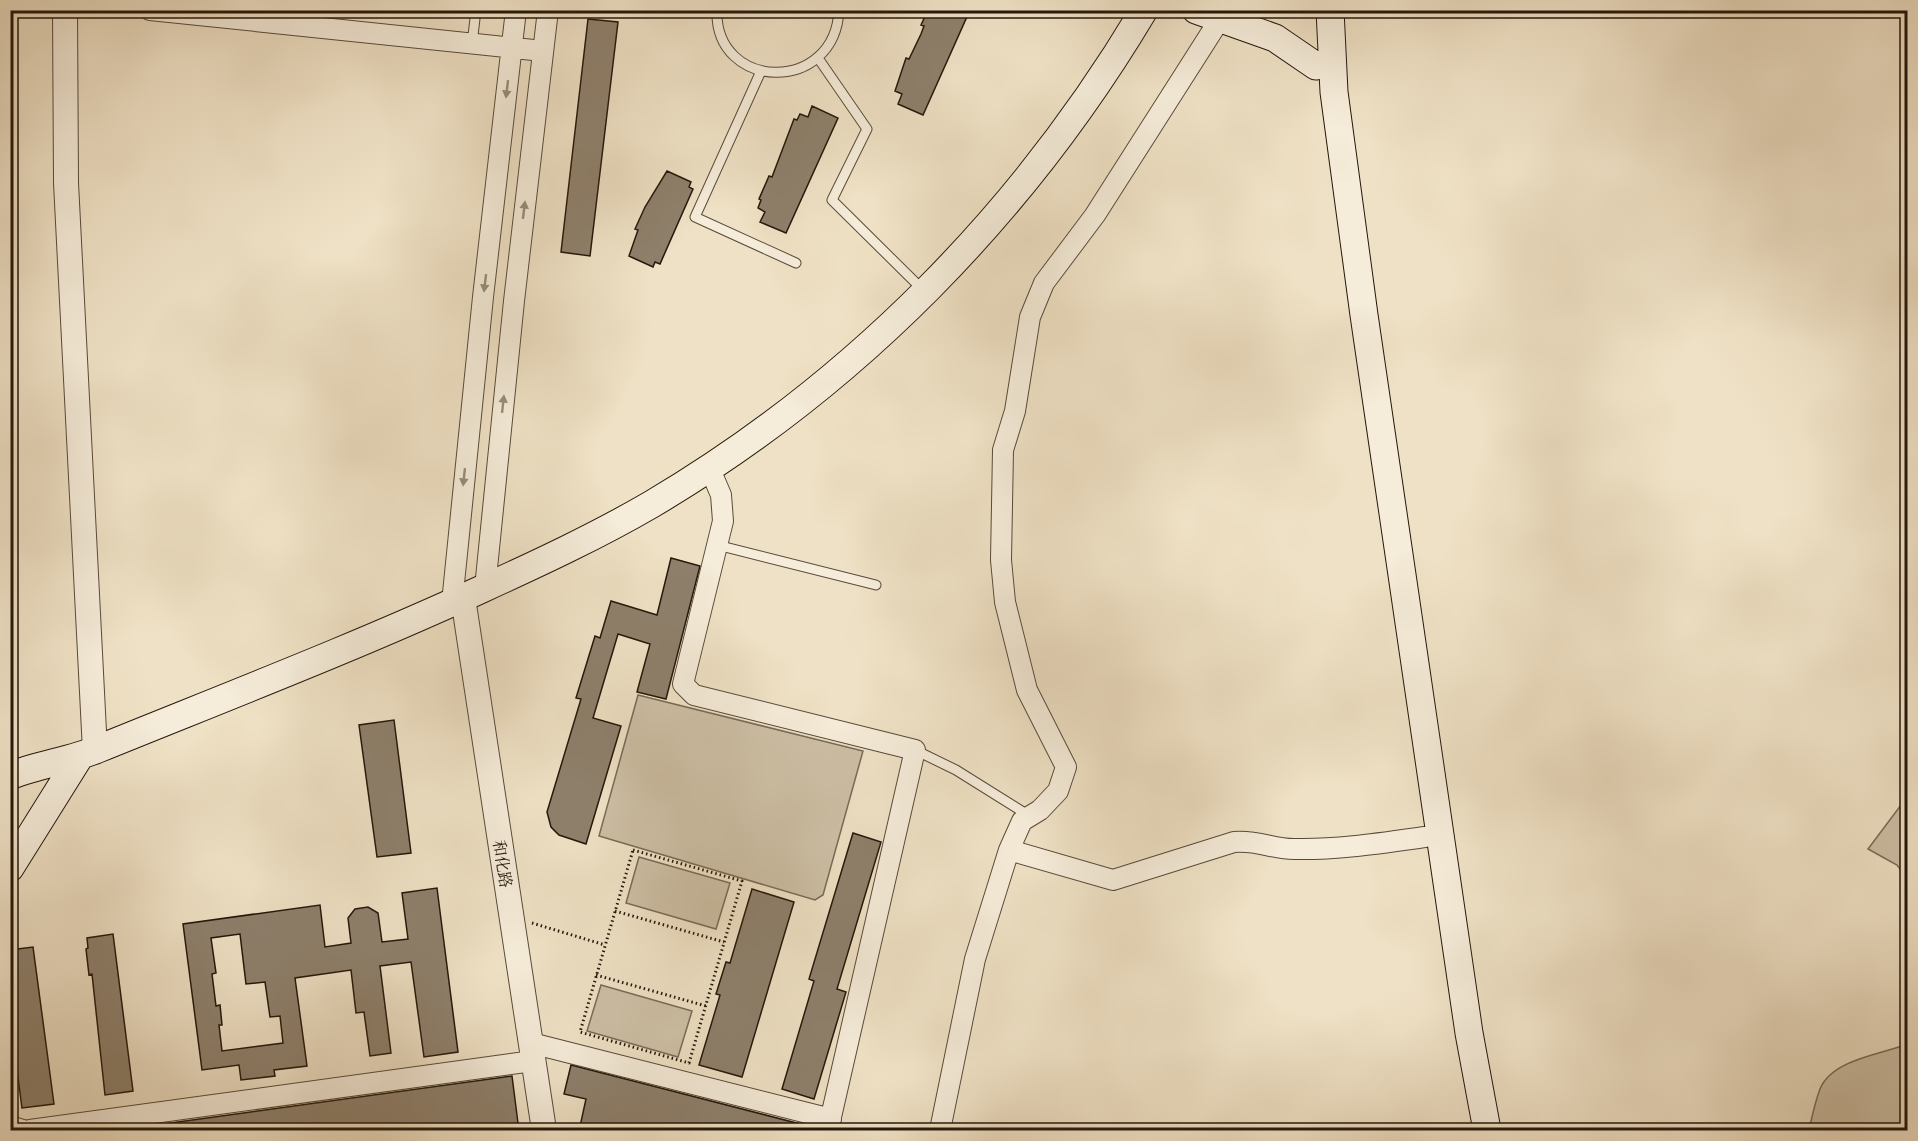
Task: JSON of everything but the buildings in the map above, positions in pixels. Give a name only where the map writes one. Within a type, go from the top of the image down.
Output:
[{"type":"main road","points":[[19,777],[88,753],[375,638],[467,596],[612,526],[709,467],[764,430],[841,370],[926,293],[987,229],[1084,106],[1144,10]]},
{"type":"main road","points":[[1314,10],[1316,66],[1349,318],[1453,1035],[1471,1131]]},
{"type":"main road","points":[[1330,10],[1334,92],[1364,315],[1469,1033],[1487,1131]]},
{"type":"main road","points":[[1208,15],[1275,38],[1316,66]]},
{"type":"main road","points":[[10,868],[88,753]]},
{"type":"street","points":[[65,10],[66,183],[88,753]]},
{"type":"street","points":[[150,10],[543,51]]},
{"type":"street","points":[[467,596],[516,10]]},
{"type":"street","points":[[467,596],[548,10]]},
{"type":"street","points":[[940,1131],[975,959],[1009,850],[1022,821],[1028,815],[1040,810],[1058,791],[1066,767],[1027,690],[1005,602],[1001,560],[1003,450],[1015,411],[1030,317],[1044,283],[1095,215],[1208,15]]},
{"type":"street","points":[[30,1131],[532,1052],[830,1125],[915,750],[694,695],[687,690],[683,684],[723,521],[723,505],[709,467]]},
{"type":"street","name":"和化路","points":[[467,596],[511,917],[545,1130]]},
{"type":"street","points":[[1009,850],[1113,880],[1234,842],[1252,840],[1292,849],[1356,846],[1425,837]]},
{"type":"street","points":[[10,1126],[23,1131]]},
{"type":"lane","points":[[472,44],[476,10]]},
{"type":"lane","points":[[717,10],[718,27],[729,50],[745,64],[761,71],[788,72],[818,58],[831,41],[838,10]]},
{"type":"lane","points":[[818,58],[867,129],[832,200],[926,293]]},
{"type":"lane","points":[[761,71],[695,218],[796,263]]},
{"type":"lane","points":[[717,545],[876,585]]},
{"type":"lane","points":[[915,750],[956,770],[1028,815]]},
{"type":"path","points":[[633,850],[742,881],[689,1063],[580,1032],[615,911],[633,850]]},
{"type":"path","points":[[615,911],[724,942]]},
{"type":"path","points":[[511,917],[605,945]]},
{"type":"path","points":[[596,975],[706,1006]]},
{"type":"shaded area","points":[[638,695],[863,751],[823,895],[815,900],[599,836]]},
{"type":"shaded area","points":[[1907,797],[1907,878],[1897,865],[1868,849]]},
{"type":"shaded area","points":[[639,857],[730,883],[716,929],[626,903]]},
{"type":"shaded area","points":[[601,985],[692,1011],[678,1057],[587,1031]]},
{"type":"shaded area","points":[[1907,1039],[1907,1130],[1809,1130],[1820,1089],[1826,1079],[1844,1065],[1902,1046]]}]
